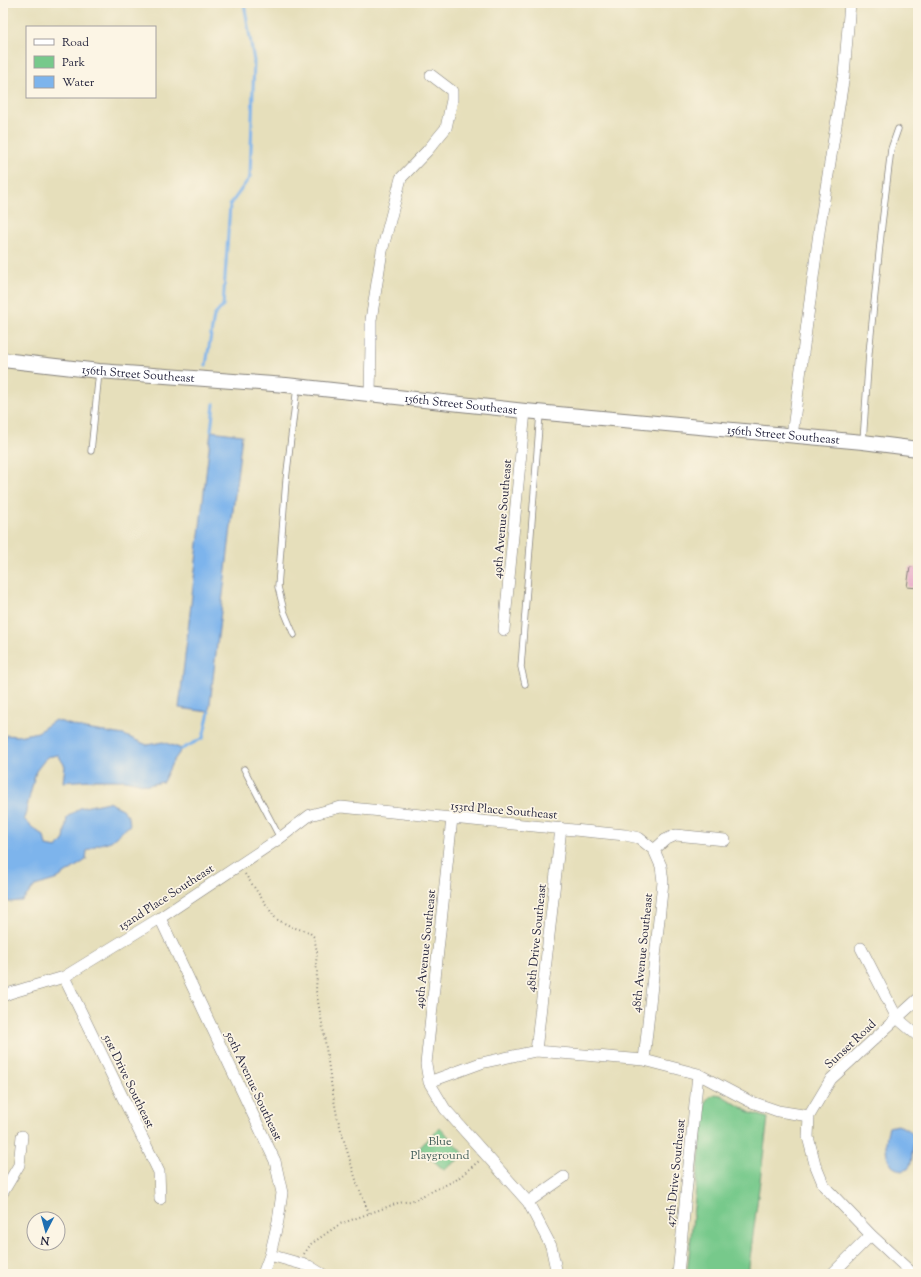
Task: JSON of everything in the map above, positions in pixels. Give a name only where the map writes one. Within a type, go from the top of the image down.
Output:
[{"type":"street","points":[[792,436],[820,225],[844,75],[850,3]]},
{"type":"street","points":[[370,394],[371,320],[382,251],[400,178],[427,151],[446,128],[452,100],[452,91],[431,75]]},
{"type":"street","name":"156th Street Southeast","points":[[3,360],[99,371],[296,386],[525,411],[863,442],[918,449]]},
{"type":"street","name":"49th Avenue Southeast","points":[[504,630],[525,411]]},
{"type":"street","name":"153rd Place Southeast","points":[[280,838],[310,815],[341,807],[625,834],[639,838],[654,850]]},
{"type":"street","name":"49th Avenue Southeast","points":[[429,1082],[426,1064],[452,818]]},
{"type":"street","name":"48th Drive Southeast","points":[[536,1051],[561,828]]},
{"type":"street","points":[[654,850],[666,840],[676,835],[725,840]]},
{"type":"street","name":"152nd Place Southeast","points":[[3,996],[64,977],[160,918],[280,838]]},
{"type":"street","name":"48th Avenue Southeast","points":[[644,1060],[663,882],[662,866],[654,850]]},
{"type":"street","name":"50th Avenue Southeast","points":[[160,918],[275,1161],[282,1193],[278,1221],[270,1255],[263,1274]]},
{"type":"street","points":[[861,948],[896,1018],[918,1036]]},
{"type":"street","name":"51st Drive Southeast","points":[[64,977],[159,1172],[160,1199]]},
{"type":"street","name":"Sunset Road","points":[[809,1116],[831,1079],[918,999]]},
{"type":"street","points":[[557,1274],[551,1246],[528,1202],[445,1109],[429,1082],[481,1063],[536,1051],[644,1060],[698,1074],[749,1101],[778,1111],[809,1116],[808,1137],[815,1164],[824,1186],[871,1235],[913,1274]]},
{"type":"street","name":"47th Drive Southeast","points":[[678,1274],[698,1074]]},
{"type":"street","points":[[3,1192],[19,1165],[22,1136]]},
{"type":"street","points":[[528,1202],[564,1177]]},
{"type":"street","points":[[832,1274],[871,1235]]},
{"type":"street","points":[[270,1255],[309,1266],[322,1274]]},
{"type":"lane","points":[[863,442],[869,353],[882,224],[891,149],[898,129]]},
{"type":"lane","points":[[91,451],[99,371]]},
{"type":"lane","points":[[294,635],[284,611],[278,587],[286,480],[296,386]]},
{"type":"lane","points":[[525,684],[521,667],[540,412]]},
{"type":"lane","points":[[244,769],[280,838]]},
{"type":"path","points":[[239,865],[262,901],[276,919],[292,927],[309,932],[314,937],[317,952],[316,991],[337,1116],[357,1183],[369,1213]]},
{"type":"path","points":[[300,1263],[311,1244],[340,1224],[398,1203],[411,1201],[456,1180],[486,1155]]},
{"type":"green space","points":[[715,1094],[721,1095],[751,1113],[768,1118],[748,1274],[687,1274],[705,1102],[710,1096]]},
{"type":"green space","name":"Blue Playground","points":[[440,1127],[465,1155],[444,1170],[419,1148]]},
{"type":"water","points":[[211,431],[242,435],[209,712],[179,708]]},
{"type":"water","points":[[55,720],[85,729],[124,735],[147,745],[163,742],[182,749],[172,763],[163,782],[148,785],[125,780],[63,782],[65,766],[58,755],[47,757],[36,771],[24,819],[44,836],[46,846],[57,848],[64,839],[67,817],[80,808],[108,802],[121,808],[129,817],[130,825],[111,841],[97,845],[87,851],[86,860],[55,880],[35,886],[22,901],[9,902],[3,899],[3,747],[6,735],[18,736],[38,732]]},
{"type":"water","points":[[897,1125],[907,1129],[912,1135],[913,1139],[910,1166],[908,1169],[901,1171],[893,1167],[889,1162],[886,1152],[889,1127]]},
{"type":"building","points":[[910,567],[918,568],[918,588],[907,587]]},
{"type":"waterway","points":[[206,365],[214,316],[223,306],[230,205],[250,177],[254,61],[244,3]]},
{"type":"waterway","points":[[211,431],[214,404]]},
{"type":"waterway","points":[[182,749],[203,738],[209,712]]}]
